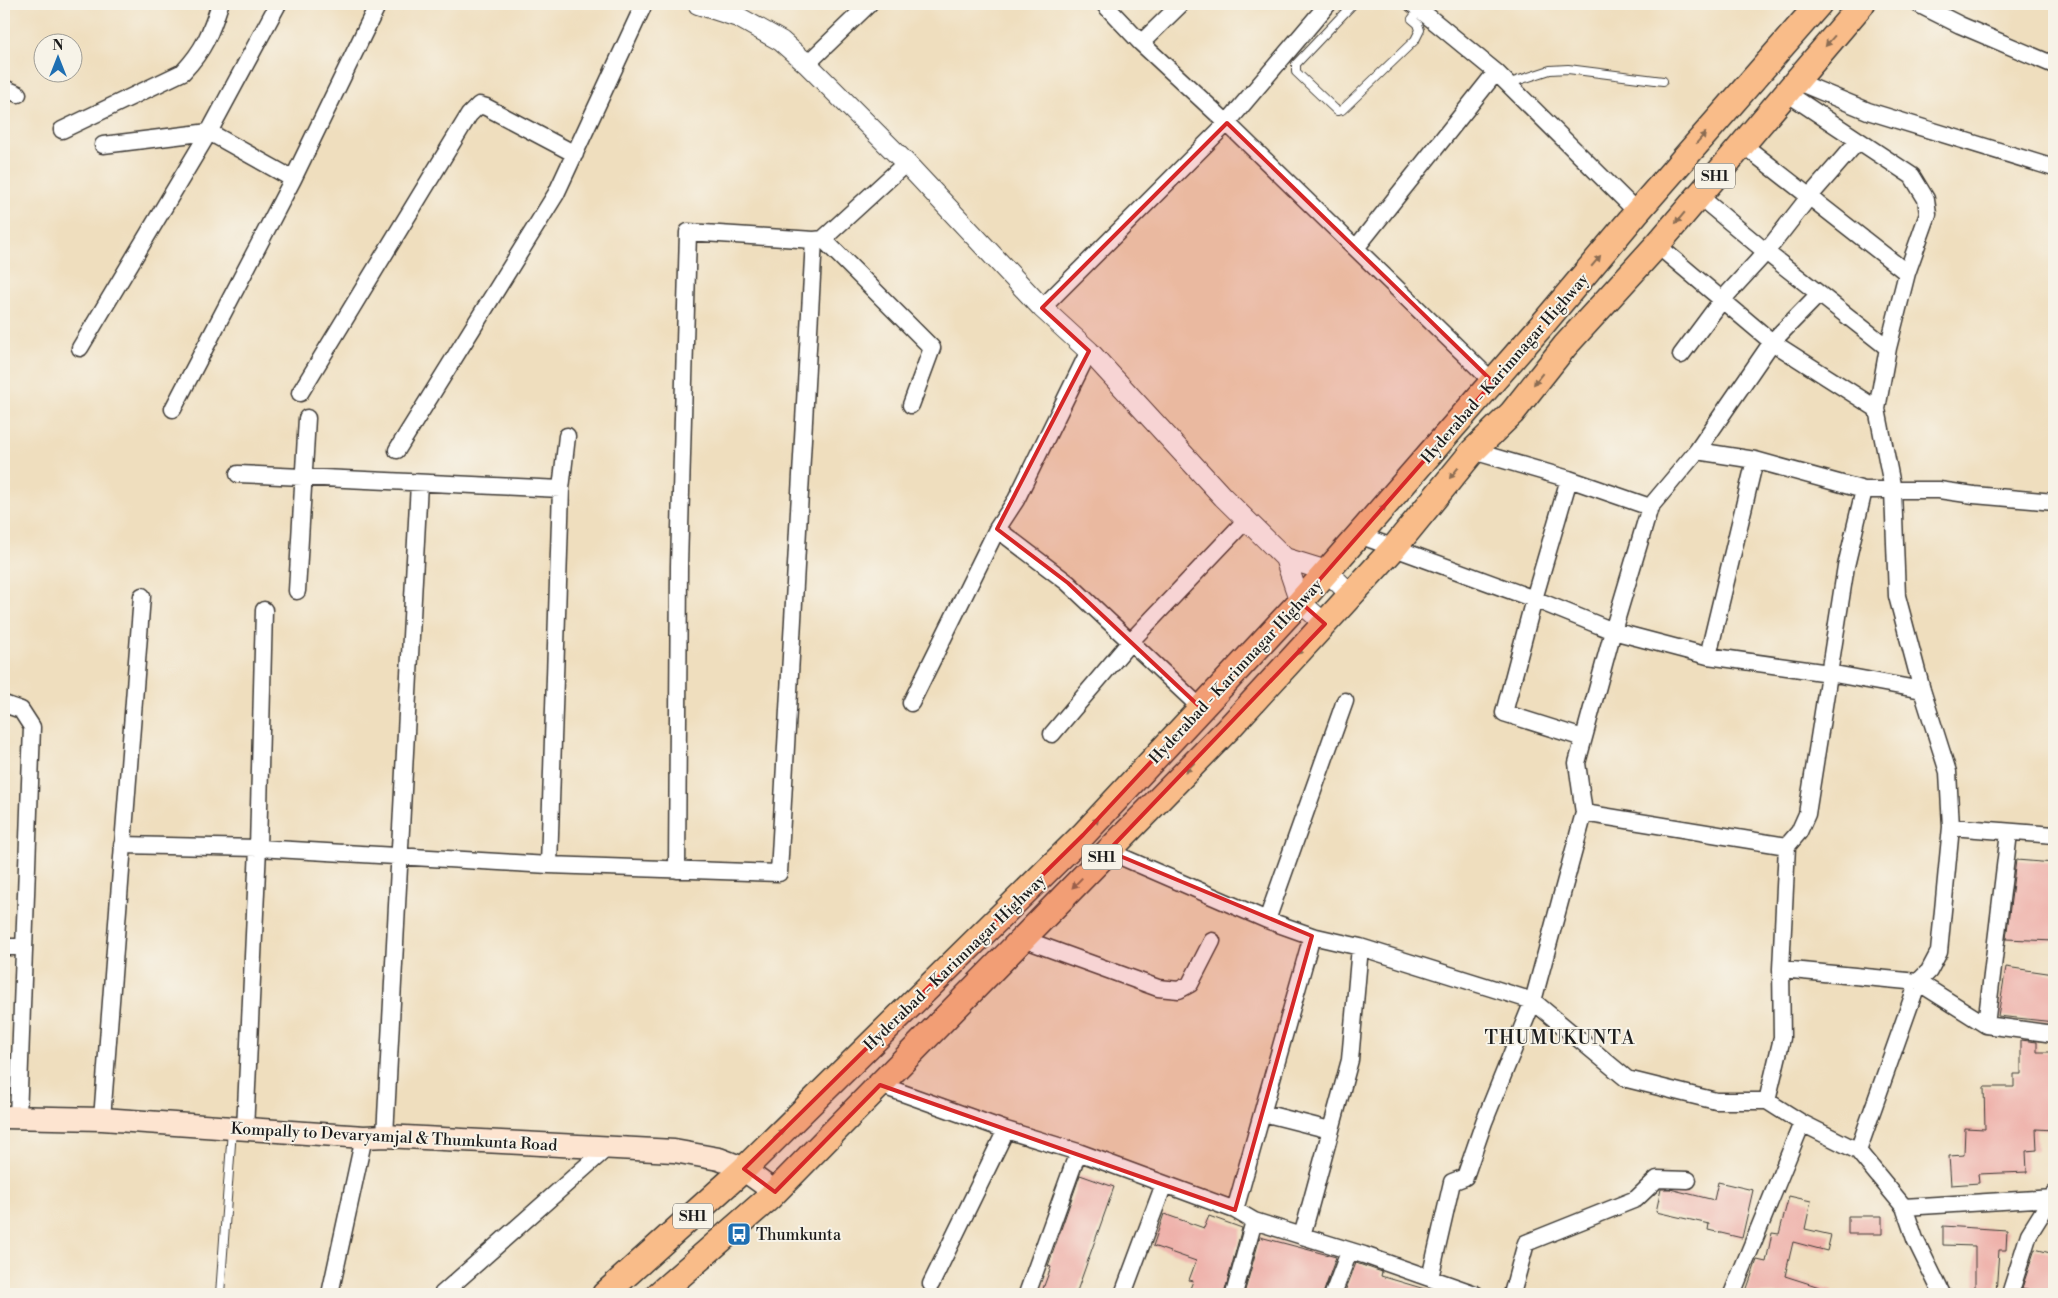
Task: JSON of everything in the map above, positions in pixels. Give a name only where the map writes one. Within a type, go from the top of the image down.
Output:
[{"type":"main road","name":"Hyderabad - Karimnagar Highway","points":[[605,1294],[744,1169],[1083,835],[1300,602],[1493,382],[1637,212],[1819,4]]},
{"type":"main road","name":"Hyderabad - Karimnagar Highway","points":[[659,1294],[775,1192],[1227,730],[1393,548],[1472,451],[1512,413],[1565,346],[1657,245],[1862,4]]},
{"type":"main road","name":"Kompally to Devaryamjal & Thumkunta Road","points":[[11,1118],[102,1119],[239,1129],[608,1146],[674,1152],[719,1159],[744,1169],[775,1192]]},
{"type":"street","points":[[62,130],[182,72],[196,58],[209,37],[220,4]]},
{"type":"street","points":[[80,348],[209,132],[278,4]]},
{"type":"street","points":[[173,409],[293,179],[378,4]]},
{"type":"street","points":[[397,450],[556,194],[644,4]]},
{"type":"street","points":[[698,4],[738,17],[781,41],[807,64],[906,162],[1042,308],[1089,351],[1246,520],[1285,558],[1300,602],[1325,624]]},
{"type":"street","points":[[807,64],[869,4]]},
{"type":"street","points":[[1104,4],[1493,382]]},
{"type":"street","points":[[1141,42],[1181,4]]},
{"type":"street","points":[[1042,308],[1227,123],[1328,4]]},
{"type":"street","points":[[1918,4],[1960,25],[2054,66]]},
{"type":"street","points":[[1416,6],[1496,72],[1637,212]]},
{"type":"street","points":[[1356,248],[1496,72]]},
{"type":"street","points":[[1791,87],[1858,141],[1912,176],[1926,199],[1928,214],[1907,273],[1888,348],[1877,409],[1893,490],[1897,596],[1922,690],[1948,772],[1950,828],[1939,952],[1929,971],[1918,982],[1858,1151]]},
{"type":"street","points":[[1791,87],[2054,168]]},
{"type":"street","points":[[300,393],[469,115],[479,106],[486,107],[575,154]]},
{"type":"street","points":[[103,145],[209,132],[293,179]]},
{"type":"street","points":[[1681,355],[1722,300],[1766,252],[1809,197],[1858,141]]},
{"type":"street","points":[[1742,144],[1907,273]]},
{"type":"street","points":[[122,845],[258,848],[549,865],[778,874],[819,239],[906,162]]},
{"type":"street","points":[[1699,196],[1766,252],[1888,348]]},
{"type":"street","points":[[677,870],[679,566],[688,232],[819,239],[932,348],[911,405]]},
{"type":"street","points":[[1657,245],[1772,342],[1877,409]]},
{"type":"street","points":[[1433,1285],[1452,1182],[1465,1177],[1484,1122],[1533,1000],[1584,813],[1577,763],[1613,631],[1650,507],[1697,451],[1772,342],[1819,294]]},
{"type":"street","points":[[911,702],[997,530],[1016,500],[1089,351]]},
{"type":"street","points":[[297,590],[307,418]]},
{"type":"street","points":[[549,865],[561,489],[567,436]]},
{"type":"street","points":[[1472,451],[1650,507]]},
{"type":"street","points":[[1697,451],[1755,460],[1864,490],[1939,490],[1974,496],[2054,502]]},
{"type":"street","points":[[1708,656],[1755,460]]},
{"type":"street","points":[[238,474],[561,489]]},
{"type":"street","points":[[1569,480],[1504,713],[1583,738]]},
{"type":"street","points":[[330,1294],[375,1136],[400,857],[419,482]]},
{"type":"street","points":[[1767,1101],[1782,1038],[1781,969],[1788,846],[1799,832],[1807,814],[1846,566],[1864,490]]},
{"type":"street","points":[[1052,734],[1130,642],[1246,520]]},
{"type":"street","points":[[997,530],[1068,583],[1201,708]]},
{"type":"street","points":[[1359,535],[1613,631],[1708,656],[1829,673],[1922,690]]},
{"type":"street","points":[[1285,558],[1327,571],[1351,595]]},
{"type":"street","points":[[102,1119],[142,596]]},
{"type":"street","points":[[239,1129],[258,848],[264,610]]},
{"type":"street","points":[[1267,920],[1344,701]]},
{"type":"street","points":[[4,704],[21,710],[32,727],[24,947],[11,1118]]},
{"type":"street","points":[[1584,813],[1788,846]]},
{"type":"street","points":[[1950,828],[2054,835]]},
{"type":"street","points":[[1986,1025],[2008,833]]},
{"type":"street","points":[[1108,851],[1267,920],[1312,936],[1360,947],[1533,1000],[1627,1079],[1716,1100],[1767,1101],[1802,1123],[1858,1151],[1904,1207],[1915,1239],[1942,1294]]},
{"type":"street","points":[[1235,1210],[1312,936]]},
{"type":"street","points":[[1023,938],[1158,988],[1179,990],[1190,984],[1212,941]]},
{"type":"street","points":[[4,947],[24,947]]},
{"type":"street","points":[[1302,1236],[1350,1060],[1360,947]]},
{"type":"street","points":[[1781,969],[1918,982],[1986,1025],[2054,1034]]},
{"type":"street","points":[[880,1086],[1006,1130],[1078,1152],[1235,1210],[1254,1220],[1349,1252],[1433,1285],[1474,1294]]},
{"type":"street","points":[[1263,1113],[1330,1130]]},
{"type":"street","points":[[1732,1294],[1802,1123]]},
{"type":"street","points":[[931,1284],[1006,1130]]},
{"type":"street","points":[[442,1294],[608,1146]]},
{"type":"street","points":[[1027,1294],[1078,1152]]},
{"type":"street","points":[[1512,1294],[1526,1243],[1636,1199],[1657,1179],[1688,1180]]},
{"type":"street","points":[[1123,1294],[1164,1184]]},
{"type":"street","points":[[1904,1207],[2053,1196]]},
{"type":"street","points":[[2010,1294],[2029,1234],[2053,1196]]},
{"type":"street","points":[[1234,1294],[1254,1220]]},
{"type":"street","points":[[1333,1294],[1349,1252]]},
{"type":"lane","points":[[1353,4],[1296,64],[1296,72],[1337,111],[1342,110],[1416,40],[1420,30],[1418,24],[1412,19],[1416,6]]},
{"type":"lane","points":[[1507,84],[1550,70],[1568,69],[1663,81]]},
{"type":"lane","points":[[220,1294],[239,1129]]},
{"type":"highlighted area","points":[[1227,123],[1493,382],[1300,602],[1325,624],[1108,851],[1312,936],[1235,1210],[880,1085],[775,1192],[744,1169],[1083,835],[1201,708],[1068,583],[997,529],[1089,351],[1042,308]]},
{"type":"building","points":[[2016,860],[2054,863],[2054,941],[2006,939]]},
{"type":"building","points":[[2006,967],[2054,974],[2054,1022],[1998,1016]]},
{"type":"building","points":[[2021,1040],[2037,1042],[2037,1052],[2054,1052],[2054,1130],[2036,1129],[2037,1150],[2026,1151],[2027,1172],[1978,1174],[1979,1183],[1951,1185],[1949,1156],[1964,1155],[1965,1128],[1985,1129],[1984,1087],[2014,1087],[2014,1074],[2021,1074]]},
{"type":"building","points":[[1080,1175],[1114,1187],[1076,1294],[1041,1294],[1051,1267],[1048,1266]]},
{"type":"building","points":[[1718,1182],[1753,1190],[1742,1238],[1708,1230],[1709,1224],[1656,1212],[1661,1189],[1670,1189],[1714,1200]]},
{"type":"building","points":[[1789,1196],[1811,1201],[1805,1229],[1831,1235],[1827,1251],[1793,1242],[1785,1276],[1832,1291],[1832,1294],[1745,1294],[1757,1260],[1766,1262],[1772,1233],[1779,1234]]},
{"type":"building","points":[[1164,1214],[1204,1228],[1209,1216],[1242,1228],[1224,1294],[1188,1294],[1193,1281],[1189,1280],[1196,1261],[1153,1246]]},
{"type":"building","points":[[1848,1216],[1882,1216],[1882,1234],[1848,1234]]},
{"type":"building","points":[[1943,1226],[2007,1230],[2006,1250],[1999,1250],[1996,1294],[1975,1294],[1975,1246],[1943,1245]]},
{"type":"building","points":[[1260,1237],[1336,1257],[1323,1294],[1244,1294]]},
{"type":"building","points":[[2035,1249],[2054,1254],[2054,1277],[2050,1294],[2022,1288]]},
{"type":"building","points":[[1356,1263],[1382,1272],[1381,1276],[1428,1290],[1428,1294],[1344,1294]]},
{"type":"place","name":"Thumkunta","points":[[739,1234]]},
{"type":"district","name":"THUMUKUNTA","points":[[1560,1037]]}]
